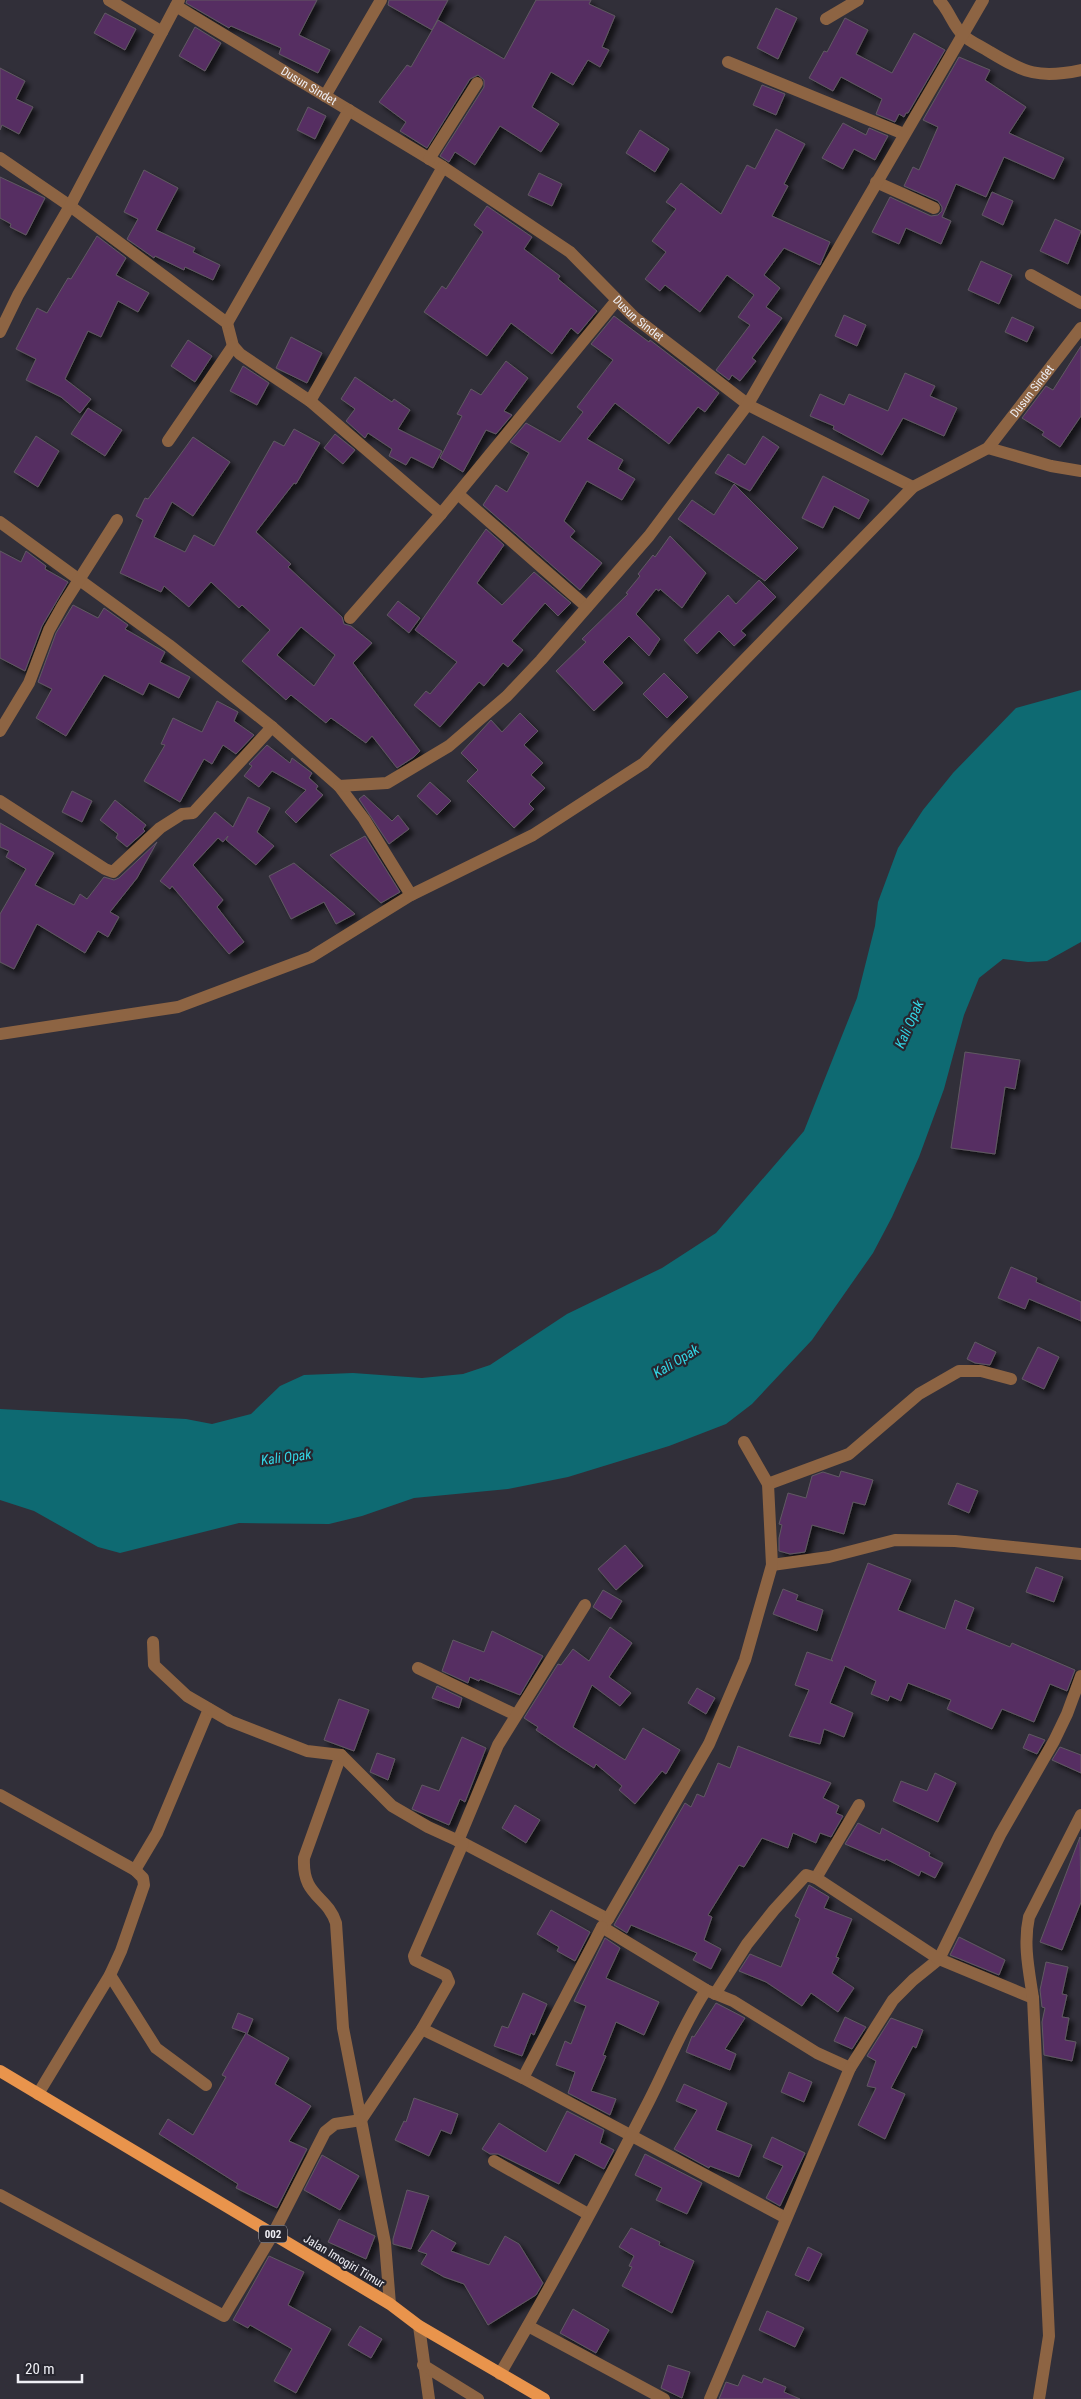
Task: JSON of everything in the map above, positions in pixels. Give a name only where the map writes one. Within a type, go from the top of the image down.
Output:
[{"type":"main road","name":"Jalan Imogiri Timur","points":[[0,2071],[390,2304],[419,2326],[544,2399]]},
{"type":"street","points":[[109,0],[162,32]]},
{"type":"street","points":[[325,96],[381,0]]},
{"type":"street","points":[[826,19],[858,0]]},
{"type":"street","points":[[939,0],[946,7],[963,35],[1019,69],[1040,75],[1062,74],[1081,70]]},
{"type":"street","points":[[339,786],[387,783],[449,746],[507,696],[649,536],[748,404],[983,0]]},
{"type":"street","points":[[0,332],[70,206],[177,3]]},
{"type":"street","name":"Dusun Sindet","points":[[177,3],[325,96],[430,158],[570,252],[634,317],[748,404],[913,487],[988,448],[1081,328]]},
{"type":"street","points":[[728,62],[904,134]]},
{"type":"street","points":[[430,158],[477,83]]},
{"type":"street","points":[[227,323],[349,110]]},
{"type":"street","points":[[0,158],[70,206],[227,323],[233,346],[240,354],[310,401],[441,514]]},
{"type":"street","points":[[310,401],[442,166]]},
{"type":"street","points":[[876,182],[934,208]]},
{"type":"street","points":[[1031,275],[1081,302]]},
{"type":"street","points":[[350,618],[458,494],[616,300]]},
{"type":"street","points":[[168,441],[233,346]]},
{"type":"street","points":[[988,448],[1050,466],[1081,471]]},
{"type":"street","points":[[0,1034],[178,1007],[311,957],[412,895],[533,835],[644,762],[913,487]]},
{"type":"street","points":[[458,494],[587,607]]},
{"type":"street","points":[[0,731],[29,683],[49,630],[78,579],[117,520]]},
{"type":"street","points":[[0,522],[36,546],[169,645],[272,727],[339,786],[364,819],[412,895]]},
{"type":"street","points":[[0,801],[105,869],[113,872],[160,828],[182,814],[193,813],[272,727]]},
{"type":"street","points":[[768,1484],[849,1454],[919,1394],[960,1371],[981,1371],[1011,1379]]},
{"type":"street","points":[[523,2078],[605,1923],[709,1744],[744,1660],[772,1565],[768,1484],[744,1442]]},
{"type":"street","points":[[772,1565],[830,1557],[895,1540],[955,1541],[1081,1554]]},
{"type":"street","points":[[0,2195],[224,2316],[273,2234],[325,2132],[334,2124],[361,2120],[422,2030],[449,1982],[446,1975],[415,1960],[414,1956],[461,1842],[498,1745],[585,1605]]},
{"type":"street","points":[[153,1642],[154,1665],[187,1696],[230,1721],[306,1751],[341,1755],[392,1806],[428,1827],[461,1842],[605,1923],[711,1992],[733,2001],[817,2053],[850,2068]]},
{"type":"street","points":[[418,1668],[516,1715]]},
{"type":"street","points":[[710,2399],[850,2068],[893,2000],[939,1958],[1000,1835],[1054,1741],[1067,1714],[1081,1676]]},
{"type":"street","points":[[135,1870],[157,1832],[209,1709]]},
{"type":"street","points":[[341,1755],[304,1858],[304,1868],[311,1891],[333,1915],[336,1923],[343,2028],[385,2243],[390,2304]]},
{"type":"street","points":[[0,1795],[135,1870],[143,1878],[144,1885],[136,1912],[110,1975],[38,2094]]},
{"type":"street","points":[[816,1878],[859,1805]]},
{"type":"street","points":[[1039,2399],[1049,2336],[1033,1998],[1026,1946],[1029,1917],[1081,1815]]},
{"type":"street","points":[[500,2374],[631,2135],[671,2052],[711,1992],[800,1879],[806,1875],[816,1878],[939,1958],[1033,1998]]},
{"type":"street","points":[[110,1975],[156,2048],[206,2085]]},
{"type":"street","points":[[422,2030],[523,2078],[786,2218]]},
{"type":"street","points":[[494,2161],[588,2214]]},
{"type":"street","points":[[419,2326],[429,2399]]},
{"type":"street","points":[[528,2326],[664,2399]]},
{"type":"street","points":[[423,2365],[478,2399]]},
{"type":"water","name":"Kali Opak","points":[[1081,690],[1081,942],[1047,961],[1028,962],[1003,959],[979,978],[964,1015],[944,1089],[919,1157],[892,1217],[873,1253],[812,1340],[752,1404],[726,1424],[669,1446],[568,1477],[508,1489],[414,1498],[362,1516],[329,1524],[239,1523],[120,1553],[98,1547],[34,1511],[0,1500],[0,1409],[186,1419],[212,1424],[251,1414],[280,1386],[304,1375],[353,1373],[422,1378],[463,1374],[490,1365],[567,1314],[662,1268],[716,1233],[804,1131],[857,998],[875,926],[878,902],[898,848],[923,810],[953,773],[1016,708]]},
{"type":"building","points":[[187,0],[317,0],[299,35],[330,50],[318,73],[279,54],[281,48],[231,26],[229,28],[186,3]]},
{"type":"building","points":[[389,0],[448,0],[432,30],[388,5]]},
{"type":"building","points":[[536,0],[591,0],[589,4],[615,16],[602,47],[609,50],[600,67],[588,60],[573,85],[551,72],[532,107],[559,124],[541,152],[500,126],[475,165],[455,152],[449,162],[440,156],[484,87],[484,80],[478,75],[470,79],[427,148],[400,131],[406,122],[379,102],[407,65],[411,67],[438,20],[504,59]]},
{"type":"building","points":[[776,8],[797,18],[778,59],[757,48]]},
{"type":"building","points":[[105,13],[136,29],[125,50],[94,33]]},
{"type":"building","points":[[845,18],[868,30],[856,54],[892,73],[914,33],[945,50],[908,113],[904,117],[899,114],[895,122],[876,114],[882,99],[841,77],[833,91],[809,78],[824,51],[827,52]]},
{"type":"building","points":[[195,27],[221,43],[205,71],[179,56]]},
{"type":"building","points":[[959,57],[990,70],[985,80],[1026,107],[1009,133],[1064,158],[1054,179],[1004,157],[986,197],[956,184],[942,217],[951,221],[941,244],[906,228],[899,244],[872,232],[890,197],[931,216],[938,215],[942,211],[938,201],[904,186],[913,167],[919,170],[938,127],[923,120]]},
{"type":"building","points":[[0,68],[25,81],[16,99],[33,107],[19,134],[2,125],[0,130]]},
{"type":"building","points":[[762,85],[785,94],[776,115],[753,105]]},
{"type":"building","points":[[308,107],[326,116],[315,139],[297,130]]},
{"type":"building","points":[[843,123],[866,135],[869,128],[888,136],[875,160],[854,149],[843,169],[822,158]]},
{"type":"building","points":[[776,129],[805,144],[784,184],[788,186],[772,216],[830,242],[820,265],[784,248],[764,275],[780,288],[766,307],[782,318],[752,358],[756,361],[740,381],[732,375],[729,380],[716,370],[750,325],[738,317],[754,295],[727,275],[700,312],[665,285],[660,291],[645,279],[666,252],[652,241],[676,209],[666,202],[681,183],[721,214],[747,165],[755,169]]},
{"type":"building","points":[[640,130],[669,149],[655,172],[626,153]]},
{"type":"building","points":[[144,170],[178,188],[156,230],[195,248],[193,252],[220,265],[213,280],[185,267],[184,270],[155,256],[154,258],[127,239],[138,219],[124,212]]},
{"type":"building","points":[[539,173],[562,184],[552,206],[528,195]]},
{"type":"building","points":[[0,177],[45,198],[26,235],[10,227],[11,224],[0,218]]},
{"type":"building","points":[[992,192],[1013,201],[1003,225],[982,215]]},
{"type":"building","points":[[487,206],[532,237],[524,249],[560,276],[558,279],[597,311],[578,334],[571,328],[552,354],[511,323],[487,356],[424,312],[442,286],[446,289],[483,232],[474,225]]},
{"type":"building","points":[[1055,219],[1081,231],[1068,264],[1040,251]]},
{"type":"building","points":[[97,236],[126,258],[116,275],[149,293],[138,312],[118,301],[101,337],[88,331],[65,379],[91,399],[80,413],[61,397],[26,380],[36,359],[16,349],[37,308],[47,313],[68,278],[71,279]]},
{"type":"building","points":[[981,261],[1012,275],[999,304],[968,290]]},
{"type":"building","points":[[844,315],[866,325],[857,346],[835,336]]},
{"type":"building","points":[[614,316],[649,342],[650,340],[719,393],[705,412],[698,407],[669,444],[615,403],[587,439],[623,460],[618,469],[635,479],[622,500],[587,481],[564,521],[575,531],[570,537],[602,563],[580,590],[483,505],[496,485],[507,492],[529,453],[510,442],[526,423],[560,442],[583,412],[577,407],[613,360],[591,344]]},
{"type":"building","points":[[1012,317],[1034,327],[1027,342],[1005,332]]},
{"type":"building","points":[[291,337],[322,353],[307,383],[276,368]]},
{"type":"building","points":[[188,340],[212,356],[195,382],[171,366]]},
{"type":"building","points":[[1081,346],[1081,416],[1060,447],[1042,435],[1044,432],[1022,418],[1046,386],[1053,390]]},
{"type":"building","points":[[506,361],[528,378],[504,411],[512,415],[496,434],[486,430],[463,472],[440,458],[462,416],[457,414],[471,389],[481,395]]},
{"type":"building","points":[[243,366],[269,383],[257,405],[230,391]]},
{"type":"building","points":[[905,373],[935,386],[930,396],[957,408],[944,436],[903,418],[882,455],[833,429],[834,426],[810,416],[820,394],[844,405],[849,394],[888,411]]},
{"type":"building","points":[[355,377],[392,402],[394,399],[410,410],[398,429],[442,451],[433,468],[411,457],[406,465],[389,456],[392,449],[368,433],[365,438],[346,421],[355,409],[341,399]]},
{"type":"building","points":[[88,408],[122,430],[105,456],[71,434]]},
{"type":"building","points":[[294,429],[320,443],[296,484],[294,483],[256,532],[291,564],[288,567],[342,617],[344,624],[351,626],[372,643],[353,663],[420,751],[397,768],[372,736],[366,743],[331,718],[326,723],[291,695],[286,700],[242,661],[270,630],[242,605],[239,608],[211,582],[189,607],[164,586],[161,592],[120,573],[143,520],[136,516],[145,498],[148,499],[193,437],[230,462],[193,516],[172,502],[154,537],[185,552],[194,535],[214,546],[274,441],[284,446]],"holes":[[[301,627],[335,655],[314,686],[277,655]]]},
{"type":"building","points":[[335,434],[355,450],[343,464],[324,448]]},
{"type":"building","points":[[36,436],[59,451],[38,487],[14,472]]},
{"type":"building","points":[[763,436],[779,447],[750,491],[715,473],[728,454],[745,465]]},
{"type":"building","points":[[823,476],[869,500],[859,519],[834,506],[823,528],[802,518]]},
{"type":"building","points":[[734,484],[798,548],[765,581],[678,519],[692,500],[714,515]]},
{"type":"building","points":[[486,529],[504,545],[477,583],[502,605],[534,572],[571,603],[558,616],[545,603],[512,641],[523,650],[508,667],[503,663],[484,686],[479,682],[440,727],[414,705],[426,691],[430,694],[457,662],[415,630]]},
{"type":"building","points":[[670,536],[706,573],[682,608],[660,589],[659,591],[656,589],[636,614],[660,639],[649,656],[629,636],[603,662],[623,683],[594,711],[556,671],[586,642],[582,639],[628,594],[626,593],[640,576],[638,574],[653,555],[655,557]]},
{"type":"building","points":[[0,551],[21,562],[26,551],[46,566],[45,569],[68,582],[42,626],[25,671],[0,658]]},
{"type":"building","points":[[759,580],[776,597],[741,631],[746,635],[734,646],[719,631],[697,654],[684,640],[728,595],[736,604]]},
{"type":"building","points":[[398,601],[420,618],[409,633],[387,615]]},
{"type":"building","points":[[73,605],[98,618],[104,608],[128,625],[125,629],[165,652],[160,662],[190,677],[179,698],[149,683],[143,695],[104,675],[66,736],[36,718],[52,689],[38,682],[56,633]]},
{"type":"building","points":[[664,673],[688,697],[667,718],[643,694]]},
{"type":"building","points":[[217,701],[238,712],[234,721],[254,735],[236,754],[223,745],[212,764],[204,759],[180,802],[144,781],[165,745],[161,744],[173,718],[202,732]]},
{"type":"building","points":[[520,713],[538,731],[524,745],[543,763],[531,775],[545,788],[529,804],[534,809],[514,828],[467,781],[478,770],[461,753],[491,720],[502,732]]},
{"type":"building","points":[[267,745],[290,763],[292,758],[312,773],[309,778],[318,786],[316,789],[323,795],[296,823],[285,812],[306,790],[272,771],[259,787],[244,776],[252,766],[249,764]]},
{"type":"building","points":[[430,782],[451,801],[437,815],[417,796]]},
{"type":"building","points":[[72,791],[92,801],[82,822],[62,812]]},
{"type":"building","points":[[364,795],[392,821],[398,815],[409,829],[389,844],[359,799]]},
{"type":"building","points":[[248,797],[270,808],[257,832],[274,846],[256,865],[226,840],[228,836],[223,842],[218,838],[193,865],[223,900],[217,907],[244,942],[229,954],[172,886],[170,889],[160,881],[215,812],[233,827]]},
{"type":"building","points":[[115,800],[146,825],[143,829],[145,831],[127,847],[116,838],[118,834],[100,820]]},
{"type":"building","points":[[0,823],[54,853],[35,885],[74,905],[80,894],[87,899],[104,877],[114,880],[119,878],[157,842],[137,878],[110,912],[119,917],[108,937],[98,931],[85,953],[37,924],[14,969],[0,962],[0,914],[26,869],[6,857],[9,851],[0,847]]},
{"type":"building","points":[[365,836],[400,892],[381,903],[330,855]]},
{"type":"building","points":[[294,863],[355,914],[336,924],[324,902],[291,919],[269,876]]},
{"type":"building","points":[[965,1052],[1020,1060],[1015,1089],[1005,1087],[995,1154],[951,1148]]},
{"type":"building","points":[[1011,1267],[1037,1278],[1036,1282],[1081,1302],[1081,1321],[1029,1299],[1025,1309],[998,1298]]},
{"type":"building","points":[[975,1342],[996,1352],[990,1365],[975,1363],[967,1359]]},
{"type":"building","points":[[1038,1347],[1059,1357],[1044,1389],[1022,1379]]},
{"type":"building","points":[[841,1471],[873,1480],[865,1505],[853,1502],[844,1534],[812,1525],[805,1552],[790,1554],[779,1551],[782,1525],[779,1524],[788,1493],[806,1498],[812,1476],[823,1472],[839,1477]]},
{"type":"building","points":[[957,1483],[978,1491],[969,1513],[948,1504]]},
{"type":"building","points":[[625,1545],[643,1566],[616,1590],[598,1569]]},
{"type":"building","points":[[868,1563],[911,1580],[898,1610],[945,1629],[955,1600],[974,1608],[966,1629],[1010,1647],[1012,1643],[1075,1670],[1067,1691],[1050,1684],[1034,1722],[1002,1709],[992,1729],[947,1709],[951,1700],[908,1683],[901,1701],[890,1696],[888,1701],[871,1694],[876,1681],[845,1666],[830,1703],[853,1713],[844,1737],[824,1729],[820,1744],[789,1736],[809,1690],[795,1685],[807,1652],[833,1661],[831,1660]]},
{"type":"building","points":[[1036,1567],[1063,1577],[1054,1602],[1026,1592]]},
{"type":"building","points":[[783,1589],[798,1595],[796,1600],[823,1610],[817,1631],[773,1614]]},
{"type":"building","points":[[603,1590],[622,1601],[611,1619],[593,1607]]},
{"type":"building","points":[[610,1627],[632,1643],[609,1677],[631,1693],[620,1706],[592,1685],[573,1727],[625,1760],[643,1728],[680,1750],[666,1774],[662,1771],[635,1804],[619,1790],[622,1786],[596,1764],[594,1768],[561,1747],[536,1730],[538,1727],[524,1718],[558,1664],[561,1665],[573,1649],[589,1661]]},
{"type":"building","points":[[492,1631],[543,1656],[520,1695],[480,1679],[479,1681],[470,1677],[468,1683],[442,1671],[453,1640],[484,1652]]},
{"type":"building","points":[[437,1686],[462,1698],[459,1708],[432,1698]]},
{"type":"building","points":[[697,1688],[715,1698],[706,1714],[688,1703]]},
{"type":"building","points":[[339,1699],[369,1710],[354,1751],[324,1740]]},
{"type":"building","points":[[1029,1734],[1045,1740],[1037,1754],[1023,1748]]},
{"type":"building","points":[[462,1737],[486,1748],[465,1802],[460,1799],[449,1825],[412,1809],[422,1785],[439,1791]]},
{"type":"building","points":[[738,1746],[831,1783],[823,1798],[839,1806],[836,1813],[843,1816],[831,1837],[820,1833],[816,1843],[793,1833],[788,1848],[762,1838],[744,1867],[739,1865],[708,1915],[712,1917],[704,1940],[721,1949],[711,1969],[693,1960],[697,1953],[631,1925],[627,1933],[614,1925],[685,1803],[691,1807],[697,1794],[704,1797],[718,1763],[730,1768]]},
{"type":"building","points":[[1060,1747],[1081,1755],[1081,1773],[1052,1760]]},
{"type":"building","points":[[377,1753],[395,1759],[388,1780],[370,1772]]},
{"type":"building","points":[[935,1773],[956,1783],[938,1822],[893,1801],[901,1781],[927,1791]]},
{"type":"building","points":[[515,1805],[540,1820],[526,1843],[502,1828]]},
{"type":"building","points":[[858,1823],[880,1834],[882,1828],[930,1853],[929,1856],[943,1863],[935,1878],[921,1871],[919,1876],[886,1859],[885,1861],[845,1844]]},
{"type":"building","points":[[1080,1837],[1081,1902],[1062,1950],[1040,1942]]},
{"type":"building","points":[[809,1885],[829,1897],[824,1908],[852,1919],[836,1957],[839,1958],[832,1973],[854,1988],[838,2012],[811,1993],[802,2006],[766,1982],[739,1971],[750,1954],[781,1967],[800,1919],[795,1916]]},
{"type":"building","points":[[551,1910],[590,1932],[575,1961],[557,1951],[559,1947],[537,1934]]},
{"type":"building","points":[[959,1937],[1005,1960],[999,1975],[950,1955]]},
{"type":"building","points":[[605,1938],[620,1948],[606,1978],[659,2002],[644,2035],[616,2022],[603,2055],[606,2056],[591,2091],[616,2099],[610,2115],[568,2093],[575,2072],[556,2065],[565,2041],[571,2044],[586,2006],[574,2001]]},
{"type":"building","points":[[1046,1962],[1068,1967],[1062,1994],[1067,1995],[1062,2017],[1069,2018],[1065,2040],[1076,2042],[1072,2061],[1044,2055],[1042,2022],[1045,2008],[1042,2007],[1040,1990]]},
{"type":"building","points":[[523,1993],[547,2004],[534,2035],[531,2033],[522,2056],[494,2046],[502,2026],[508,2028]]},
{"type":"building","points":[[716,2003],[745,2018],[725,2049],[736,2054],[730,2070],[686,2052],[692,2036],[694,2037]]},
{"type":"building","points":[[238,2013],[253,2019],[247,2034],[289,2058],[275,2084],[311,2106],[289,2141],[307,2149],[277,2208],[236,2188],[238,2184],[159,2134],[168,2119],[193,2135],[226,2077],[222,2075],[246,2033],[232,2028]]},
{"type":"building","points":[[845,2017],[866,2027],[852,2049],[834,2041]]},
{"type":"building","points":[[891,2018],[923,2030],[916,2048],[913,2046],[891,2088],[905,2094],[885,2139],[858,2125],[876,2088],[867,2086],[876,2061],[867,2056]]},
{"type":"building","points":[[789,2072],[812,2082],[804,2102],[781,2092]]},
{"type":"building","points":[[684,2084],[727,2103],[716,2130],[752,2145],[739,2177],[710,2166],[709,2168],[674,2149],[697,2110],[676,2101]]},
{"type":"building","points":[[414,2098],[458,2114],[451,2134],[441,2130],[429,2156],[395,2140],[404,2121],[406,2122]]},
{"type":"building","points":[[567,2111],[604,2130],[600,2143],[614,2150],[604,2169],[575,2154],[559,2184],[498,2154],[490,2154],[482,2149],[499,2123],[546,2152]]},
{"type":"building","points":[[772,2137],[805,2153],[780,2206],[766,2198],[783,2166],[763,2157]]},
{"type":"building","points":[[645,2154],[702,2183],[687,2214],[656,2200],[662,2188],[635,2175]]},
{"type":"building","points":[[322,2155],[359,2176],[340,2210],[304,2190]]},
{"type":"building","points":[[407,2190],[429,2196],[411,2249],[393,2244]]},
{"type":"building","points":[[339,2219],[375,2236],[366,2259],[328,2242]]},
{"type":"building","points":[[631,2228],[660,2242],[659,2245],[694,2261],[672,2313],[622,2286],[632,2267],[629,2266],[634,2256],[619,2247]]},
{"type":"building","points":[[432,2230],[456,2243],[451,2251],[489,2265],[505,2236],[519,2244],[543,2283],[536,2295],[488,2325],[464,2284],[444,2277],[421,2264],[427,2254],[418,2251]]},
{"type":"building","points":[[808,2247],[822,2254],[809,2281],[795,2275]]},
{"type":"building","points":[[269,2256],[304,2272],[288,2305],[331,2329],[296,2393],[274,2381],[292,2349],[250,2325],[248,2328],[233,2320]]},
{"type":"building","points":[[573,2309],[609,2330],[596,2353],[560,2333]]},
{"type":"building","points":[[767,2311],[804,2328],[795,2347],[759,2330]]},
{"type":"building","points":[[360,2326],[382,2339],[371,2358],[348,2345]]},
{"type":"building","points":[[668,2365],[690,2372],[682,2398],[661,2388]]},
{"type":"building","points":[[743,2375],[762,2383],[764,2378],[786,2387],[784,2392],[800,2399],[719,2399],[726,2382],[738,2386]]}]
